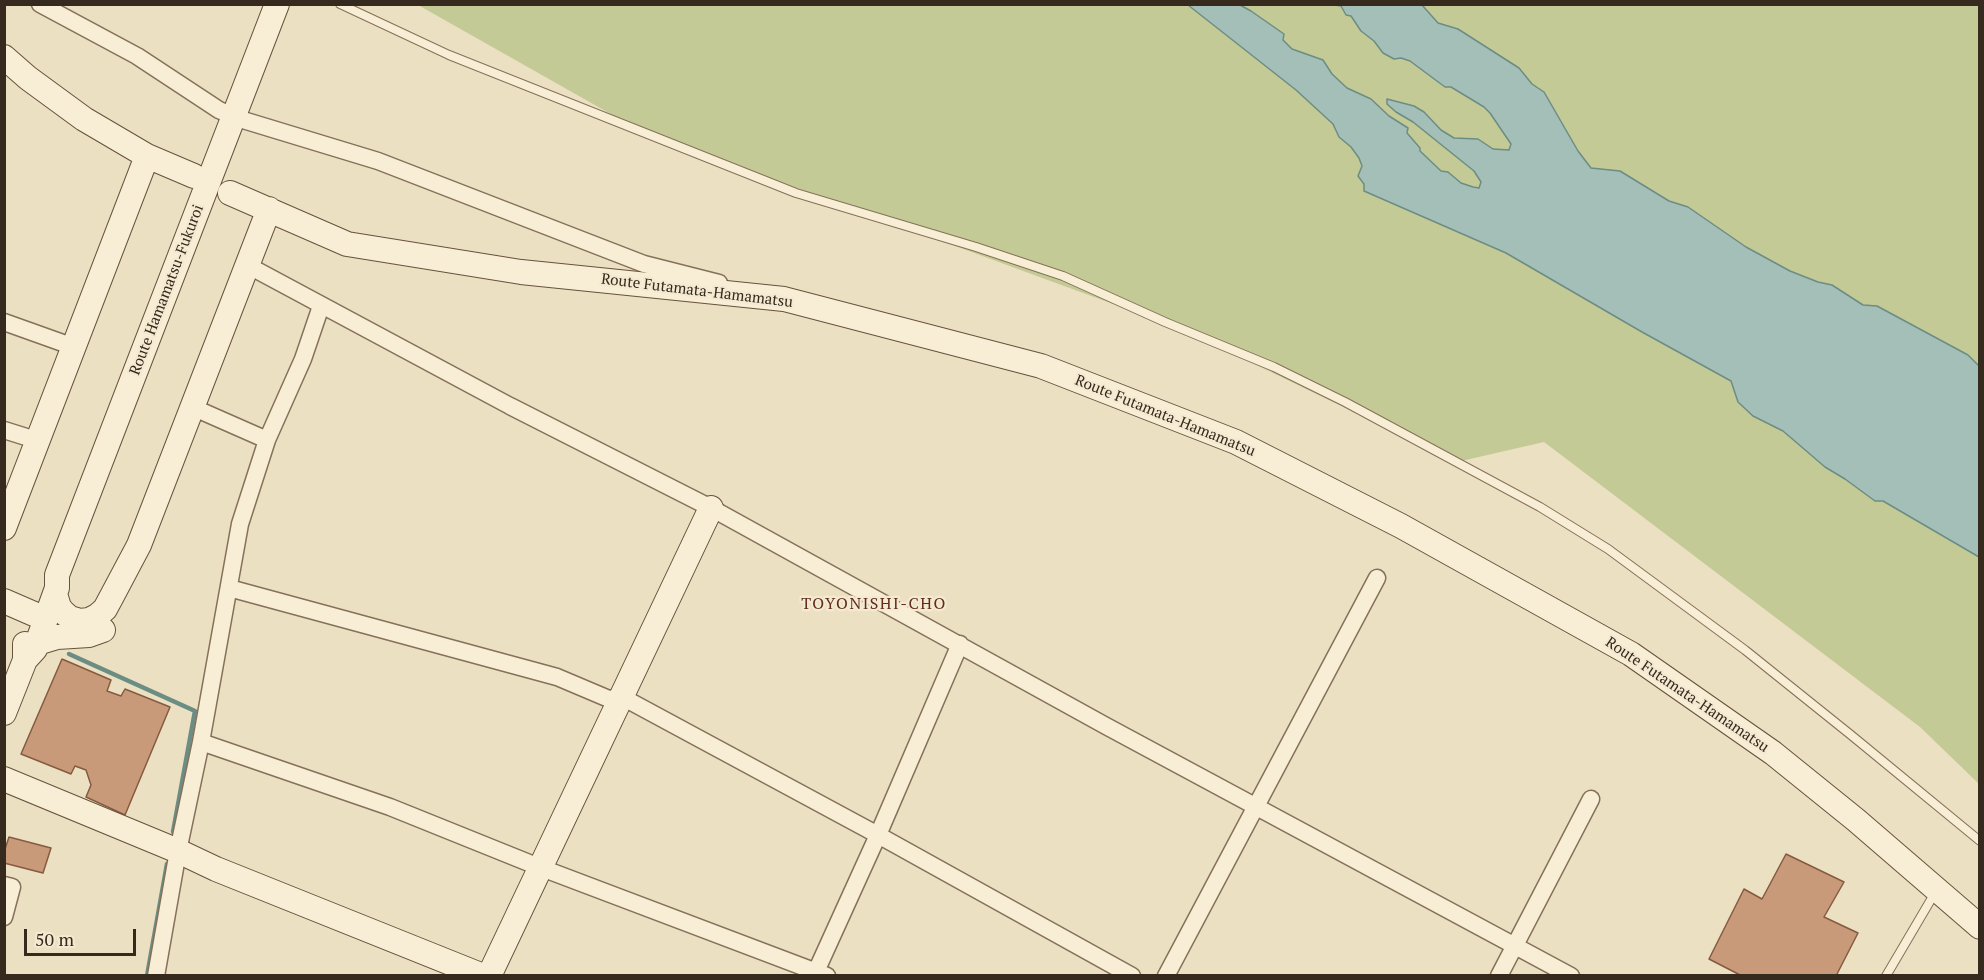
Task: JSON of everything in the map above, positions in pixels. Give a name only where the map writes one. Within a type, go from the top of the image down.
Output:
[{"type":"main road","name":"Route Hamamatsu-Fukuroi","points":[[4,713],[31,652],[277,4]]},
{"type":"main road","points":[[4,57],[28,78],[84,119],[147,156],[194,176]]},
{"type":"main road","points":[[4,528],[147,156]]},
{"type":"main road","name":"Route Futamata-Hamamatsu","points":[[230,193],[347,244],[521,272],[784,299],[1041,366],[1236,442],[1401,526],[1631,654],[1773,753],[1856,820],[1980,927]]},
{"type":"main road","points":[[56,584],[59,607],[70,618],[80,621],[89,620],[105,609],[139,544],[269,209]]},
{"type":"main road","points":[[489,975],[711,508]]},
{"type":"main road","points":[[31,652],[57,636],[98,633],[111,624],[120,611],[130,583],[139,544]]},
{"type":"main road","name":"Route Hamamatsu-Fukuroi","points":[[31,652],[25,644],[34,614],[47,585],[56,584]]},
{"type":"main road","points":[[4,601],[34,614]]},
{"type":"main road","points":[[4,779],[216,869],[483,975]]},
{"type":"street","points":[[40,4],[137,56],[219,110],[234,117],[378,160],[644,264],[784,299]]},
{"type":"street","points":[[247,266],[510,406],[711,508],[1106,726],[1571,975]]},
{"type":"street","points":[[156,975],[240,524],[267,440],[303,359],[321,306]]},
{"type":"street","points":[[4,322],[74,347]]},
{"type":"street","points":[[192,407],[267,440]]},
{"type":"street","points":[[4,430],[39,441]]},
{"type":"street","points":[[1166,975],[1377,578]]},
{"type":"street","points":[[229,588],[557,677],[609,699],[622,697],[1132,975]]},
{"type":"street","points":[[201,742],[390,807],[539,867],[819,974],[960,644]]},
{"type":"street","points":[[1499,975],[1591,799]]},
{"type":"street","points":[[4,885],[12,887],[4,917]]},
{"type":"lane","points":[[340,4],[449,55],[796,193],[976,247],[1063,276],[1165,322],[1274,367],[1345,402],[1540,507],[1608,549],[1745,650],[1980,841]]},
{"type":"lane","points":[[1886,975],[1936,890]]},
{"type":"green space","points":[[418,5],[1979,5],[1979,784],[1920,727],[1544,442],[1457,462],[1184,330],[639,130]]},
{"type":"water","points":[[1188,5],[1240,5],[1251,11],[1284,34],[1283,40],[1292,49],[1323,60],[1332,74],[1347,88],[1371,99],[1389,116],[1408,128],[1407,133],[1420,151],[1441,171],[1448,172],[1461,183],[1479,188],[1481,182],[1474,171],[1413,122],[1396,112],[1387,104],[1387,99],[1414,106],[1424,112],[1441,130],[1454,138],[1478,139],[1493,149],[1509,150],[1511,144],[1490,113],[1451,87],[1445,87],[1410,61],[1401,58],[1394,59],[1383,53],[1374,41],[1361,31],[1351,16],[1346,15],[1341,6],[1335,5],[1422,5],[1438,23],[1458,29],[1519,68],[1532,84],[1544,92],[1578,151],[1591,168],[1620,171],[1669,201],[1688,207],[1746,247],[1790,271],[1832,285],[1863,305],[1877,306],[1968,355],[1979,366],[1979,557],[1883,501],[1875,501],[1825,467],[1783,431],[1753,416],[1738,402],[1731,381],[1506,253],[1364,191],[1364,184],[1358,176],[1362,166],[1359,158],[1339,137],[1333,124],[1296,90]]},
{"type":"building","points":[[62,659],[111,680],[107,691],[121,696],[125,689],[170,707],[125,815],[86,797],[91,785],[86,770],[75,766],[71,774],[21,754]]},
{"type":"building","points":[[9,837],[51,848],[43,873],[4,863],[4,852]]},
{"type":"building","points":[[1786,854],[1844,882],[1824,917],[1858,933],[1836,976],[1742,976],[1709,959],[1744,889],[1762,899]]},
{"type":"waterway","points":[[69,654],[195,711],[173,832]]},
{"type":"waterway","points":[[147,976],[167,864]]},
{"type":"district","name":"TOYONISHI-CHO","points":[[874,604]]}]
